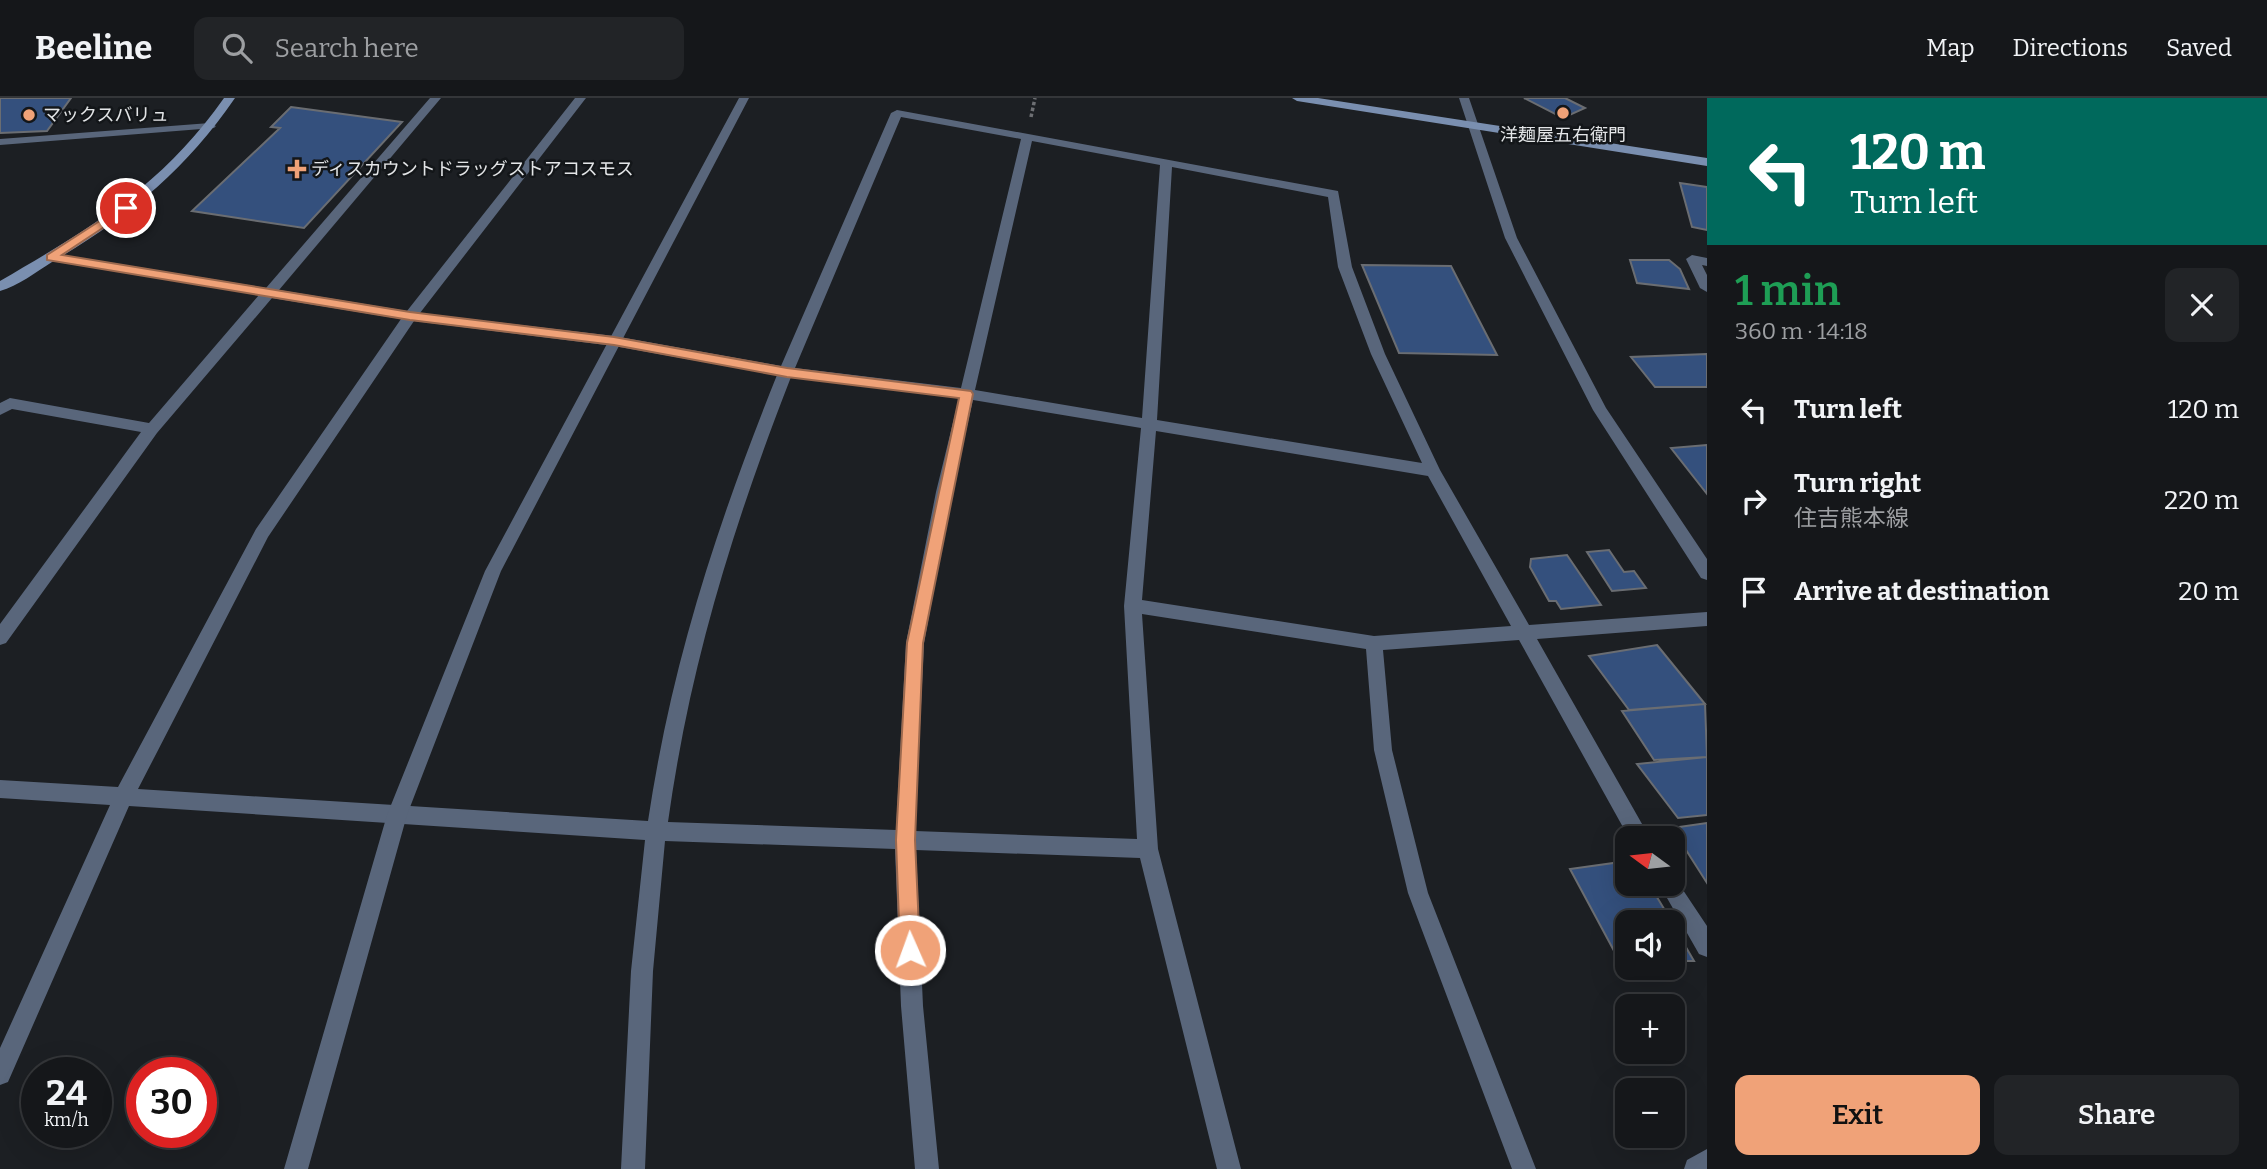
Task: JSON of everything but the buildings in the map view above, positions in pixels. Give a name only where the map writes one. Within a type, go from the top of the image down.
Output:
[{"type":"main road","points":[[0,287],[51,257],[148,192],[184,158],[230,98]]},
{"type":"main road","points":[[1297,98],[1472,128],[1707,162]]},
{"type":"street","points":[[0,638],[152,429],[265,293],[436,98]]},
{"type":"street","points":[[0,1074],[124,796],[262,533],[410,316],[581,98]]},
{"type":"street","points":[[296,1169],[397,815],[493,571],[744,98]]},
{"type":"street","points":[[1464,98],[1511,238],[1600,411],[1707,573]]},
{"type":"street","points":[[633,1169],[636,1080],[654,831],[692,644],[734,507],[787,372],[897,113],[1334,194],[1345,267],[1378,354],[1433,471],[1633,826]]},
{"type":"street","points":[[0,142],[210,126]]},
{"type":"street","points":[[927,1169],[912,1006],[905,840],[915,643],[966,394],[1027,138]]},
{"type":"street","points":[[1166,163],[1149,427],[1133,607],[1148,849],[1229,1169]]},
{"type":"street","points":[[51,257],[410,316],[614,341],[787,372],[966,394],[1149,427],[1433,471]]},
{"type":"street","points":[[1707,262],[1692,259],[1707,288]]},
{"type":"street","points":[[0,410],[10,403],[152,429]]},
{"type":"street","points":[[1133,607],[1374,643],[1707,620]]},
{"type":"street","points":[[1374,643],[1383,750],[1418,893],[1524,1169]]},
{"type":"street","points":[[0,789],[654,831],[1148,849]]},
{"type":"street","points":[[1676,896],[1707,946]]},
{"type":"street","points":[[1696,1169],[1707,1161]]},
{"type":"place","name":"洋麺屋五右衛門","points":[[1563,113]]},
{"type":"place","name":"マックスバリュ","points":[[29,115]]},
{"type":"place","name":"ディスカウントドラッグストアコスモス","points":[[297,169]]},
{"type":"route","points":[[126,208],[51,257],[410,316],[614,341],[787,372],[966,394],[915,643],[905,840],[910,950]]}]
